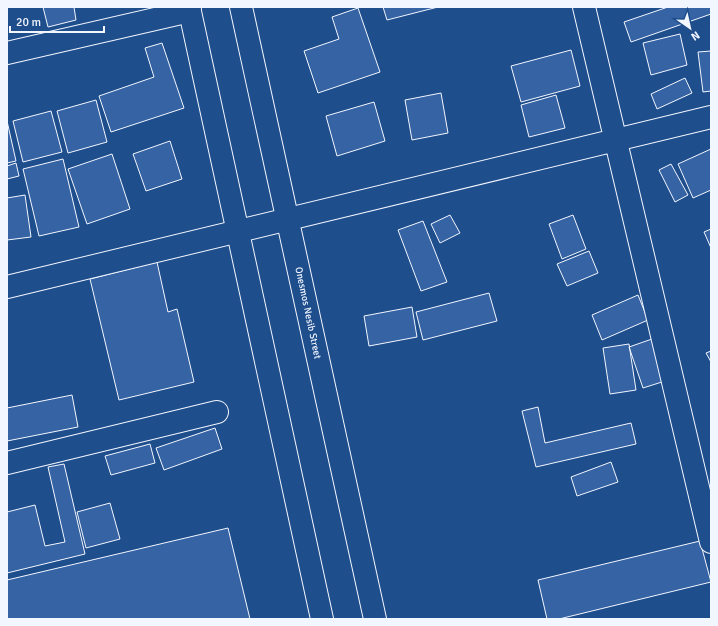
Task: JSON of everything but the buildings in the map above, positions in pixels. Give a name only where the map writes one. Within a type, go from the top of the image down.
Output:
[{"type":"street","name":"Onesmos Nesib Street","points":[[241,7],[375,619]]},
{"type":"street","points":[[584,7],[711,542]]},
{"type":"street","points":[[7,53],[190,9],[322,619]]},
{"type":"street","points":[[7,287],[711,117]]},
{"type":"street","points":[[7,463],[217,412]]}]
